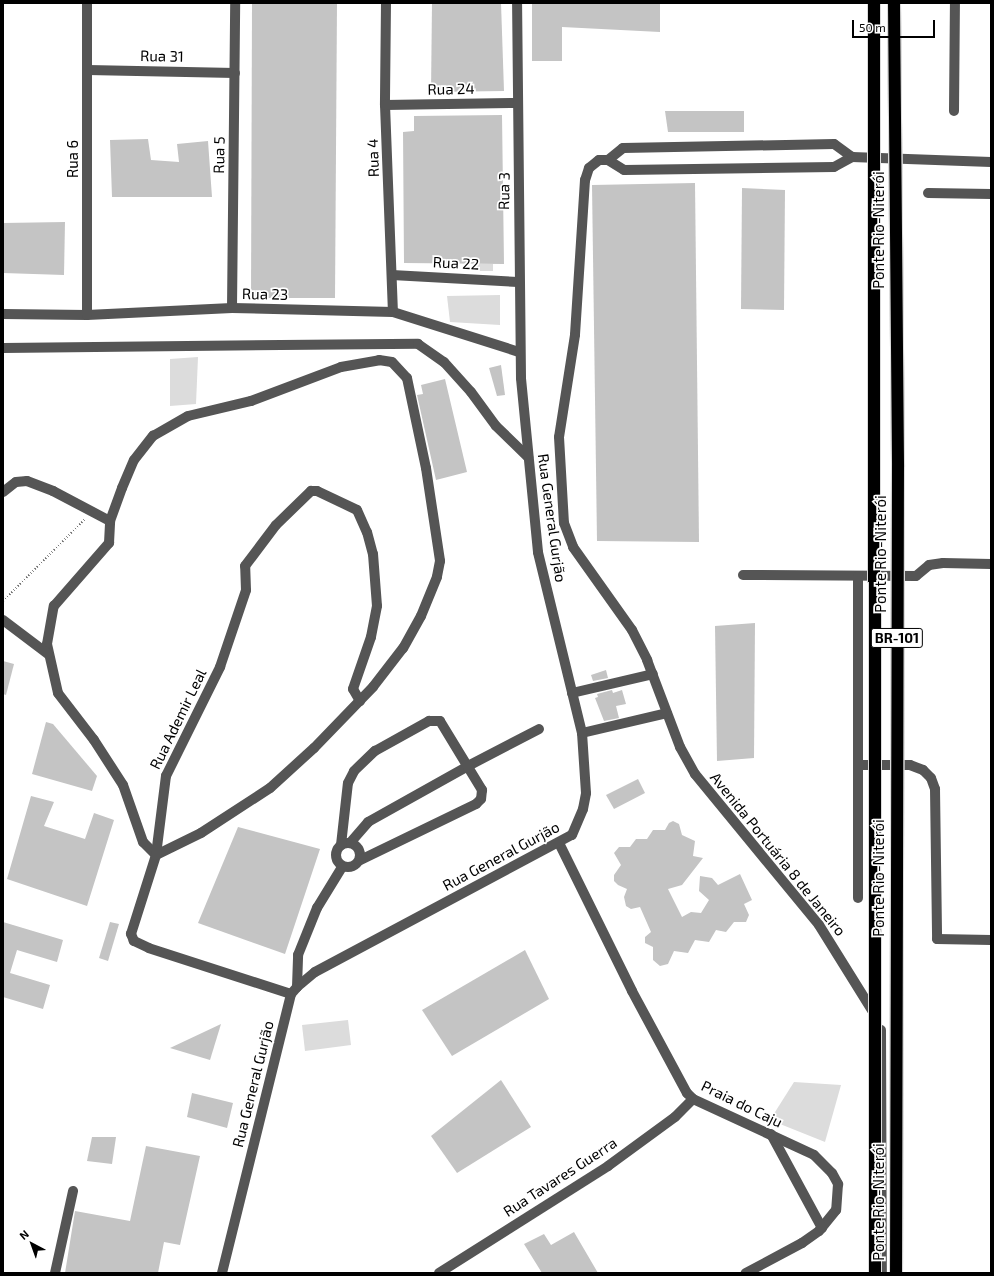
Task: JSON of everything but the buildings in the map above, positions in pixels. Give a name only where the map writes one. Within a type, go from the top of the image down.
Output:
[{"type":"highway","name":"Ponte Rio-Niterói","points":[[874,3],[875,1273]]},
{"type":"highway","name":"Ponte Rio-Niterói","points":[[894,3],[898,467],[896,1273]]},
{"type":"street","name":"Rua 6","points":[[87,3],[87,315]]},
{"type":"street","name":"Rua 5","points":[[232,308],[235,3]]},
{"type":"street","name":"Rua 4","points":[[386,3],[385,105],[393,312]]},
{"type":"street","name":"Rua 3","points":[[517,3],[518,282],[521,378]]},
{"type":"street","points":[[954,112],[956,3]]},
{"type":"street","name":"Rua 31","points":[[88,70],[235,73]]},
{"type":"street","name":"Rua 24","points":[[385,105],[518,103]]},
{"type":"street","name":"Avenida Portuária 8 de Janeiro","points":[[852,157],[834,144],[623,148],[608,160],[599,160],[589,168],[585,180],[575,335],[559,438],[560,482],[564,523],[572,547],[632,630],[653,674],[680,747],[695,774],[819,925],[881,1025],[882,1273]]},
{"type":"street","points":[[608,160],[624,170],[834,167],[852,157],[991,162]]},
{"type":"street","points":[[928,193],[991,194]]},
{"type":"street","name":"Rua 22","points":[[392,275],[518,282]]},
{"type":"street","name":"Rua 23","points":[[3,314],[87,315],[232,308],[393,312],[519,352]]},
{"type":"street","points":[[3,348],[418,344],[444,362],[496,426],[528,457]]},
{"type":"street","points":[[379,360],[392,362],[404,373],[410,389],[426,468],[439,547],[440,568],[421,616],[403,648],[360,701],[314,748],[270,788],[201,833],[156,855],[143,842],[120,780],[58,693],[48,654],[50,618],[54,606],[109,543],[110,521],[134,460],[153,436],[173,423],[206,410],[273,394],[341,367],[379,360]]},
{"type":"street","name":"Rua General Gurjão","points":[[222,1273],[294,990],[315,972],[572,835],[583,809],[586,793],[582,733],[538,552],[521,378]]},
{"type":"street","points":[[3,492],[16,482],[27,481],[53,491],[110,521]]},
{"type":"street","name":"Rua Ademir Leal","points":[[294,990],[138,943],[131,934],[156,855],[166,776],[220,667],[246,590],[245,576],[247,562],[276,525],[305,496],[314,491],[352,506],[360,514],[367,532],[376,577],[377,606],[370,638],[354,685],[354,693],[360,701]]},
{"type":"street","points":[[743,575],[916,576],[929,565],[943,563],[991,564]]},
{"type":"street","points":[[858,576],[858,898]]},
{"type":"street","points":[[3,620],[48,654]]},
{"type":"street","points":[[572,693],[653,674]]},
{"type":"street","points":[[582,733],[667,713]]},
{"type":"street","points":[[342,866],[354,866],[360,860],[476,804],[483,795],[482,790],[444,726],[435,720],[375,751],[354,771],[348,782],[345,844]]},
{"type":"street","points":[[342,866],[335,856],[368,822],[468,766],[539,729]]},
{"type":"street","points":[[858,765],[910,764],[923,770],[931,778],[935,789],[937,938],[991,940]]},
{"type":"street","name":"Praia do Caju","points":[[558,843],[636,998],[682,1085],[693,1099],[814,1155],[832,1173],[838,1184],[836,1210],[822,1228],[802,1243],[746,1273]]},
{"type":"street","points":[[345,844],[357,847],[360,860]]},
{"type":"street","points":[[294,990],[298,955],[317,908],[342,866]]},
{"type":"street","name":"Rua Tavares Guerra","points":[[439,1273],[608,1166],[675,1117],[693,1099]]},
{"type":"street","points":[[771,1134],[822,1228]]},
{"type":"street","points":[[55,1273],[73,1191]]},
{"type":"path","points":[[3,602],[92,512]]},
{"type":"shaded area","points":[[473,264],[493,264],[493,271],[473,271]]},
{"type":"shaded area","points":[[500,295],[500,325],[450,322],[447,296]]},
{"type":"shaded area","points":[[198,357],[196,404],[170,406],[170,359]]},
{"type":"shaded area","points":[[348,1020],[351,1045],[305,1051],[302,1025]]},
{"type":"shaded area","points":[[794,1082],[841,1085],[825,1142],[770,1120]]}]
